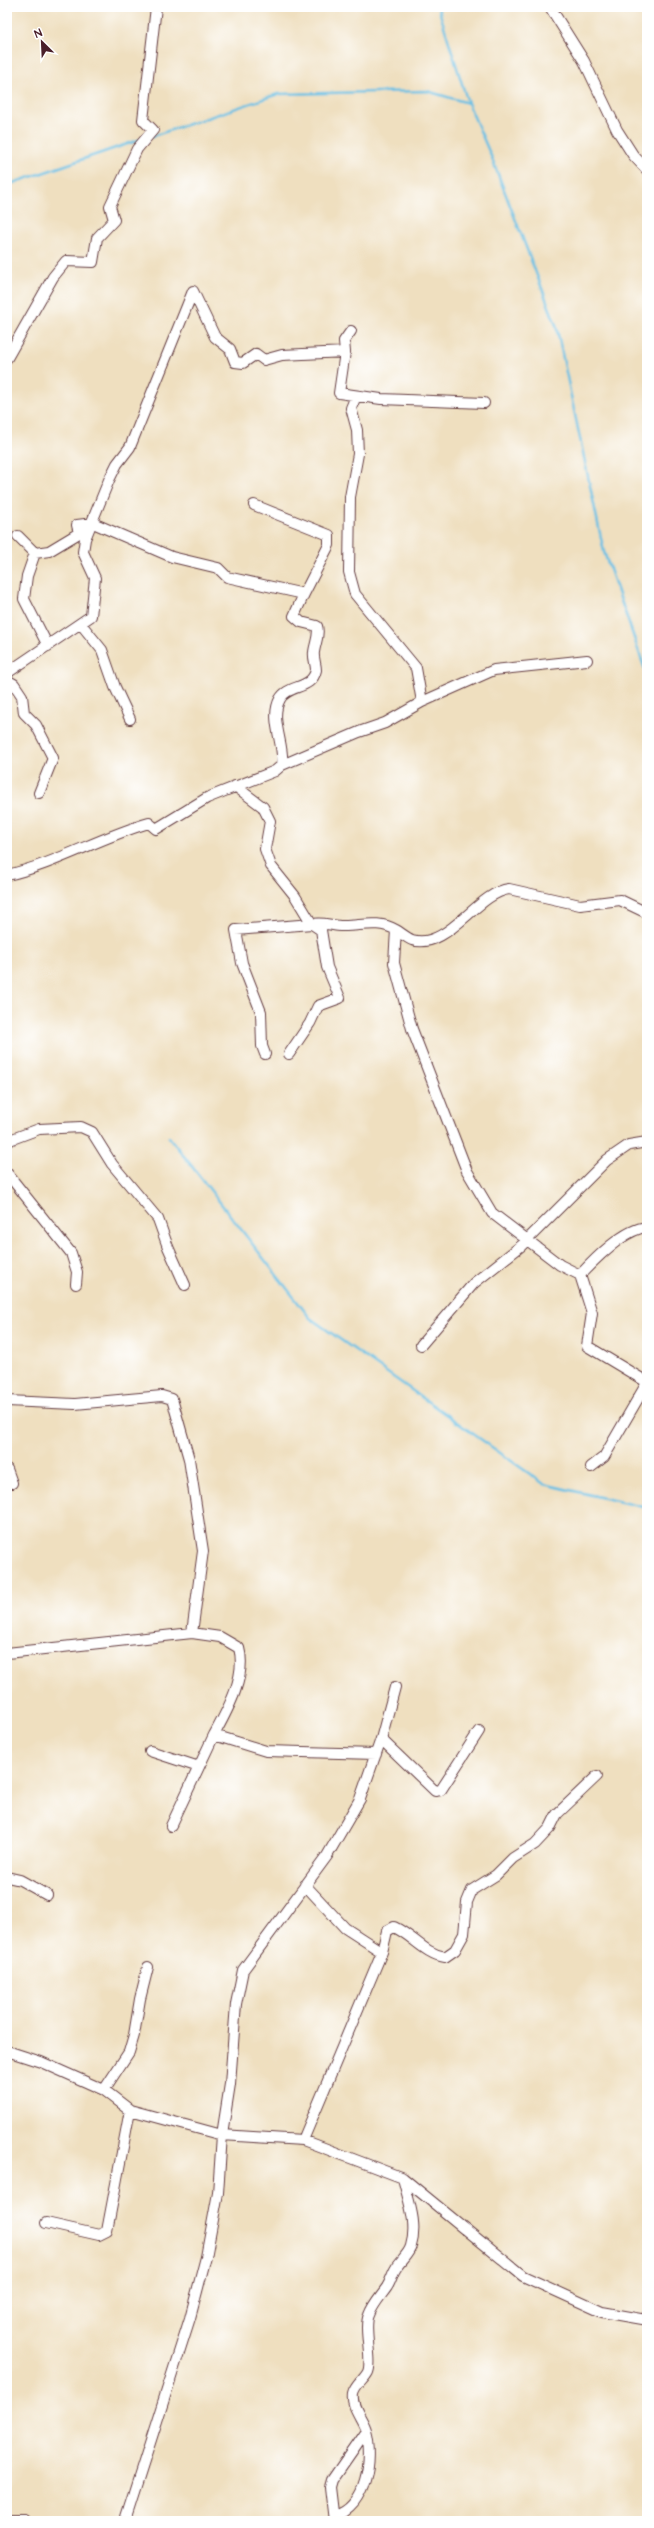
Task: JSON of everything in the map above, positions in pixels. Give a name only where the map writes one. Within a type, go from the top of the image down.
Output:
[{"type":"street","points":[[7,358],[53,277],[66,261],[93,262],[97,238],[114,220],[110,206],[137,149],[153,130],[143,120],[156,7]]},
{"type":"street","points":[[550,7],[584,61],[617,130],[633,154],[647,170]]},
{"type":"street","points":[[7,673],[91,616],[95,578],[83,552],[85,539],[93,523],[109,480],[117,464],[130,447],[193,291],[215,337],[230,349],[235,362],[243,363],[256,354],[264,360],[282,355],[345,352]]},
{"type":"street","points":[[351,331],[344,341],[345,352],[339,393],[356,396],[484,403]]},
{"type":"street","points":[[356,396],[351,408],[357,430],[358,454],[350,497],[349,572],[355,594],[416,668],[422,702]]},
{"type":"street","points":[[254,505],[330,535],[329,545],[294,616],[301,622],[317,626],[319,632],[313,658],[316,669],[311,681],[286,692],[280,698],[276,708],[283,756],[282,766]]},
{"type":"street","points":[[35,553],[49,551],[78,533],[77,526],[93,523],[172,557],[218,568],[227,577],[304,594]]},
{"type":"street","points":[[18,536],[35,553]]},
{"type":"street","points":[[35,553],[27,576],[24,600],[48,646]]},
{"type":"street","points":[[81,624],[102,650],[115,687],[130,719]]},
{"type":"street","points":[[7,875],[28,870],[121,831],[149,823],[156,829],[207,798],[274,771],[282,766],[359,732],[386,723],[422,702],[494,670],[587,660]]},
{"type":"street","points":[[7,680],[14,684],[22,696],[24,713],[36,725],[53,758],[39,793]]},
{"type":"street","points":[[235,786],[263,807],[270,821],[264,849],[271,866],[295,896],[312,924],[321,930],[327,967],[340,998],[318,1006],[310,1023],[289,1054]]},
{"type":"street","points":[[265,1054],[262,1046],[261,1012],[242,963],[236,930],[322,922],[340,926],[371,923],[387,925],[413,940],[432,939],[448,931],[497,891],[508,889],[580,905],[620,900],[647,913]]},
{"type":"street","points":[[396,930],[394,963],[412,1028],[467,1171],[492,1213],[560,1265],[580,1275],[592,1313],[587,1346],[647,1383],[604,1458],[590,1467]]},
{"type":"street","points":[[7,1141],[39,1129],[81,1127],[92,1132],[112,1164],[158,1219],[184,1285]]},
{"type":"street","points":[[421,1345],[474,1283],[501,1264],[527,1240],[607,1160],[629,1145],[647,1142]]},
{"type":"street","points":[[7,1173],[70,1253],[77,1272],[76,1284]]},
{"type":"street","points":[[580,1275],[597,1256],[624,1236],[647,1227]]},
{"type":"street","points":[[7,1401],[75,1404],[162,1396],[172,1399],[189,1459],[203,1551],[192,1633]]},
{"type":"street","points":[[7,1469],[12,1483]]},
{"type":"street","points":[[7,1653],[192,1633],[220,1637],[239,1648],[242,1663],[228,1709],[171,1826]]},
{"type":"street","points":[[125,2521],[190,2318],[204,2264],[218,2194],[222,2135],[230,2084],[236,2004],[243,1970],[326,1856],[360,1799],[381,1739],[395,1687]]},
{"type":"street","points":[[381,1739],[435,1791],[441,1790],[479,1730]]},
{"type":"street","points":[[214,1735],[266,1751],[376,1754]]},
{"type":"street","points":[[150,1751],[199,1767]]},
{"type":"street","points":[[304,2140],[382,1952],[387,1930],[394,1927],[402,1930],[436,1955],[445,1957],[455,1950],[464,1934],[467,1902],[472,1890],[496,1875],[513,1858],[535,1844],[550,1828],[557,1814],[597,1776]]},
{"type":"street","points":[[7,1877],[20,1880],[47,1895]]},
{"type":"street","points":[[305,1885],[345,1928],[382,1952]]},
{"type":"street","points":[[104,2090],[129,2052],[148,1968]]},
{"type":"street","points":[[7,2051],[41,2062],[104,2090],[130,2110],[222,2135],[304,2140],[403,2178],[523,2276],[602,2312],[647,2320]]},
{"type":"street","points":[[46,2223],[99,2235],[107,2231],[130,2110]]},
{"type":"street","points":[[366,2431],[332,2480],[330,2487],[334,2518],[343,2514],[359,2493],[368,2469],[369,2450],[366,2431],[353,2402],[353,2393],[368,2372],[368,2317],[374,2303],[387,2286],[396,2268],[411,2246],[414,2220],[403,2178]]},
{"type":"street","points":[[7,2521],[24,2521]]},
{"type":"waterway","points":[[438,7],[468,103],[491,156],[556,325],[604,552],[647,675]]},
{"type":"waterway","points":[[153,136],[278,94],[427,91],[468,103]]},
{"type":"waterway","points":[[7,185],[139,140]]},
{"type":"waterway","points":[[169,1137],[310,1318],[544,1484],[647,1508]]}]
